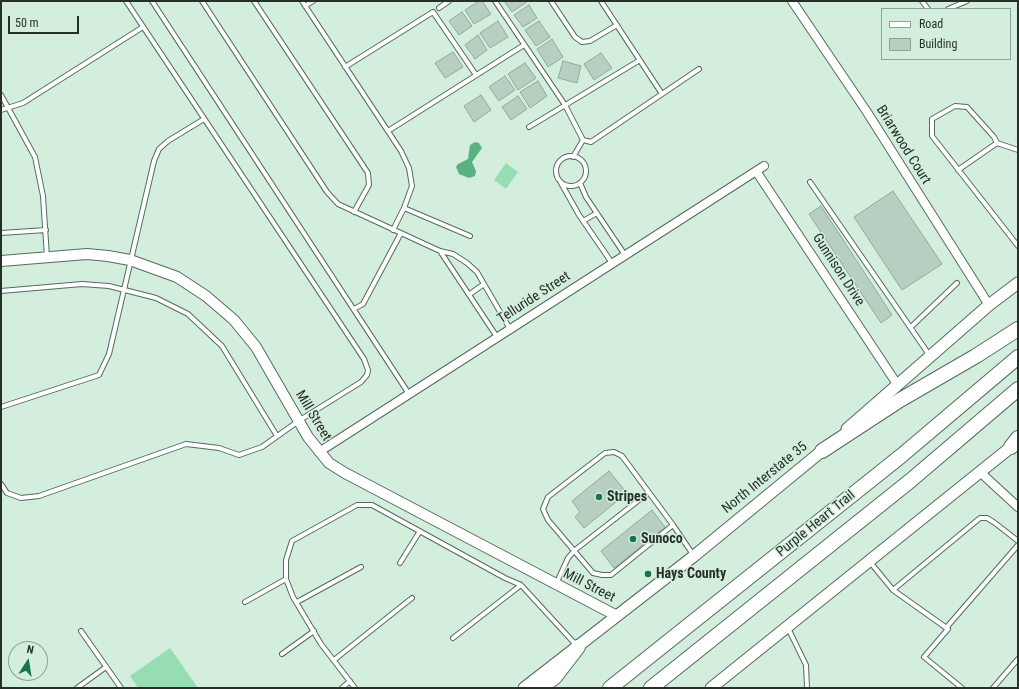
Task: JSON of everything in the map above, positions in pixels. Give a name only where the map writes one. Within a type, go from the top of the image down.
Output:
[{"type":"highway","points":[[822,451],[900,400],[976,356],[1018,329]]},
{"type":"highway","name":"Purple Heart Trail","points":[[610,688],[901,456],[1018,357]]},
{"type":"highway","name":"Purple Heart Trail","points":[[651,688],[910,481],[1018,389]]},
{"type":"highway","points":[[540,688],[555,677],[578,647]]},
{"type":"main road","name":"North Interstate 35","points":[[524,688],[694,556],[822,451],[989,305],[1018,283]]},
{"type":"main road","points":[[711,688],[787,625],[869,562],[1016,442]]},
{"type":"street","name":"Briarwood Court","points":[[792,1],[867,112],[989,305]]},
{"type":"street","name":"Telluride Street","points":[[318,452],[764,166]]},
{"type":"street","name":"Gunnison Drive","points":[[756,171],[897,384]]},
{"type":"street","name":"Mill Street","points":[[1,261],[87,254],[130,260],[177,277],[206,296],[234,320],[256,347],[318,452],[330,463],[345,473],[616,616]]},
{"type":"street","points":[[980,472],[1018,507]]},
{"type":"lane","points":[[1,484],[7,493],[21,498],[39,496],[186,444],[219,448],[239,455],[262,447],[300,420],[361,382],[367,375],[367,363],[126,1]]},
{"type":"lane","points":[[152,1],[409,394]]},
{"type":"lane","points":[[202,1],[327,192],[338,204],[440,251],[453,254],[467,263],[477,272],[510,329]]},
{"type":"lane","points":[[254,1],[368,173],[369,185],[354,212]]},
{"type":"lane","points":[[302,1],[401,151],[409,168],[412,186],[404,208],[393,230]]},
{"type":"lane","points":[[305,6],[313,1]]},
{"type":"lane","points":[[439,8],[449,1]]},
{"type":"lane","points":[[495,1],[565,105],[584,140],[591,142],[699,69]]},
{"type":"lane","points":[[551,1],[575,37],[582,42],[590,41],[617,25]]},
{"type":"lane","points":[[602,1],[662,94]]},
{"type":"lane","points":[[956,3],[967,1]]},
{"type":"lane","points":[[345,67],[433,12],[476,75]]},
{"type":"lane","points":[[1,110],[23,103],[143,27]]},
{"type":"lane","points":[[388,131],[524,45]]},
{"type":"lane","points":[[529,127],[640,60]]},
{"type":"lane","points":[[1,95],[35,158],[43,196],[47,257]]},
{"type":"lane","points":[[1018,150],[997,142],[967,107],[955,106],[932,119],[932,136],[1018,246]]},
{"type":"lane","points":[[1,407],[99,375],[109,354],[154,161],[160,149],[168,141],[204,119]]},
{"type":"lane","points":[[573,157],[584,140]]},
{"type":"lane","points":[[958,170],[997,142]]},
{"type":"lane","points":[[561,182],[571,186],[580,183],[584,179],[586,168],[583,162],[573,157],[562,159],[556,173],[561,182],[583,221],[612,263]]},
{"type":"lane","points":[[810,182],[930,356]]},
{"type":"lane","points":[[580,183],[597,213],[625,255]]},
{"type":"lane","points":[[404,208],[470,236]]},
{"type":"lane","points":[[583,221],[597,213]]},
{"type":"lane","points":[[1,233],[46,230]]},
{"type":"lane","points":[[354,309],[363,304],[401,233]]},
{"type":"lane","points":[[440,251],[470,294],[497,337]]},
{"type":"lane","points":[[911,327],[957,283]]},
{"type":"lane","points":[[1,291],[82,284],[124,289],[156,298],[188,314],[222,346],[277,436]]},
{"type":"lane","points":[[470,294],[484,284]]},
{"type":"lane","points":[[673,524],[611,575],[602,575],[593,572],[548,520],[543,509],[548,497],[599,457],[605,453],[614,452],[622,456],[648,493],[673,524],[694,556]]},
{"type":"lane","points":[[555,584],[568,558],[575,550],[648,493]]},
{"type":"lane","points":[[355,688],[314,631],[297,602],[286,579],[286,560],[292,542],[357,505],[372,506],[521,585],[578,647]]},
{"type":"lane","points":[[893,590],[980,518],[987,518],[1018,541]]},
{"type":"lane","points":[[400,563],[420,531]]},
{"type":"lane","points":[[962,688],[924,657],[948,630],[946,628],[1018,545]]},
{"type":"lane","points":[[869,562],[893,590],[946,628]]},
{"type":"lane","points":[[297,602],[361,567]]},
{"type":"lane","points":[[244,602],[286,579]]},
{"type":"lane","points":[[453,638],[521,585]]},
{"type":"lane","points":[[334,660],[412,598]]},
{"type":"lane","points":[[787,625],[806,665],[807,688]]},
{"type":"lane","points":[[81,631],[121,688]]},
{"type":"lane","points":[[282,654],[314,631]]},
{"type":"lane","points":[[993,688],[1018,659]]},
{"type":"lane","points":[[77,688],[106,667]]},
{"type":"lane","points":[[342,688],[350,681]]},
{"type":"shaded area","points":[[475,142],[479,143],[482,148],[472,162],[476,171],[475,176],[469,178],[459,174],[456,167],[458,164],[468,159],[470,145]]},
{"type":"shaded area","points":[[506,163],[518,172],[506,189],[494,180]]},
{"type":"shaded area","points":[[170,648],[198,688],[138,688],[130,676]]},
{"type":"building","points":[[479,1],[482,1],[491,14],[474,24],[465,10]]},
{"type":"building","points":[[504,1],[526,1],[527,2],[512,12]]},
{"type":"building","points":[[529,5],[537,18],[523,27],[514,15]]},
{"type":"building","points":[[462,12],[472,26],[459,35],[449,21]]},
{"type":"building","points":[[498,21],[508,37],[490,48],[480,33]]},
{"type":"building","points":[[539,21],[550,37],[536,46],[525,30]]},
{"type":"building","points":[[478,35],[487,50],[475,59],[465,45]]},
{"type":"building","points":[[552,39],[563,57],[548,67],[537,49]]},
{"type":"building","points":[[453,52],[463,67],[445,78],[435,63]]},
{"type":"building","points":[[601,53],[612,68],[594,80],[584,64]]},
{"type":"building","points":[[563,61],[581,66],[577,83],[558,78]]},
{"type":"building","points":[[525,63],[536,78],[518,90],[508,74]]},
{"type":"building","points":[[505,76],[515,90],[499,101],[489,87]]},
{"type":"building","points":[[538,81],[547,96],[530,108],[520,92]]},
{"type":"building","points":[[481,95],[491,110],[474,122],[464,106]]},
{"type":"building","points":[[518,96],[527,109],[511,120],[502,107]]},
{"type":"building","points":[[893,191],[942,264],[902,290],[854,217]]},
{"type":"building","points":[[821,206],[892,315],[881,323],[809,214]]},
{"type":"building","name":"Stripes","points":[[609,471],[627,493],[584,528],[575,517],[580,512],[572,501]]},
{"type":"building","name":"Sunoco","points":[[652,510],[665,527],[614,568],[601,551]]},
{"type":"place","name":"Stripes","points":[[599,497]]},
{"type":"place","name":"Sunoco","points":[[633,539]]},
{"type":"place","name":"Hays County","points":[[648,574]]}]
